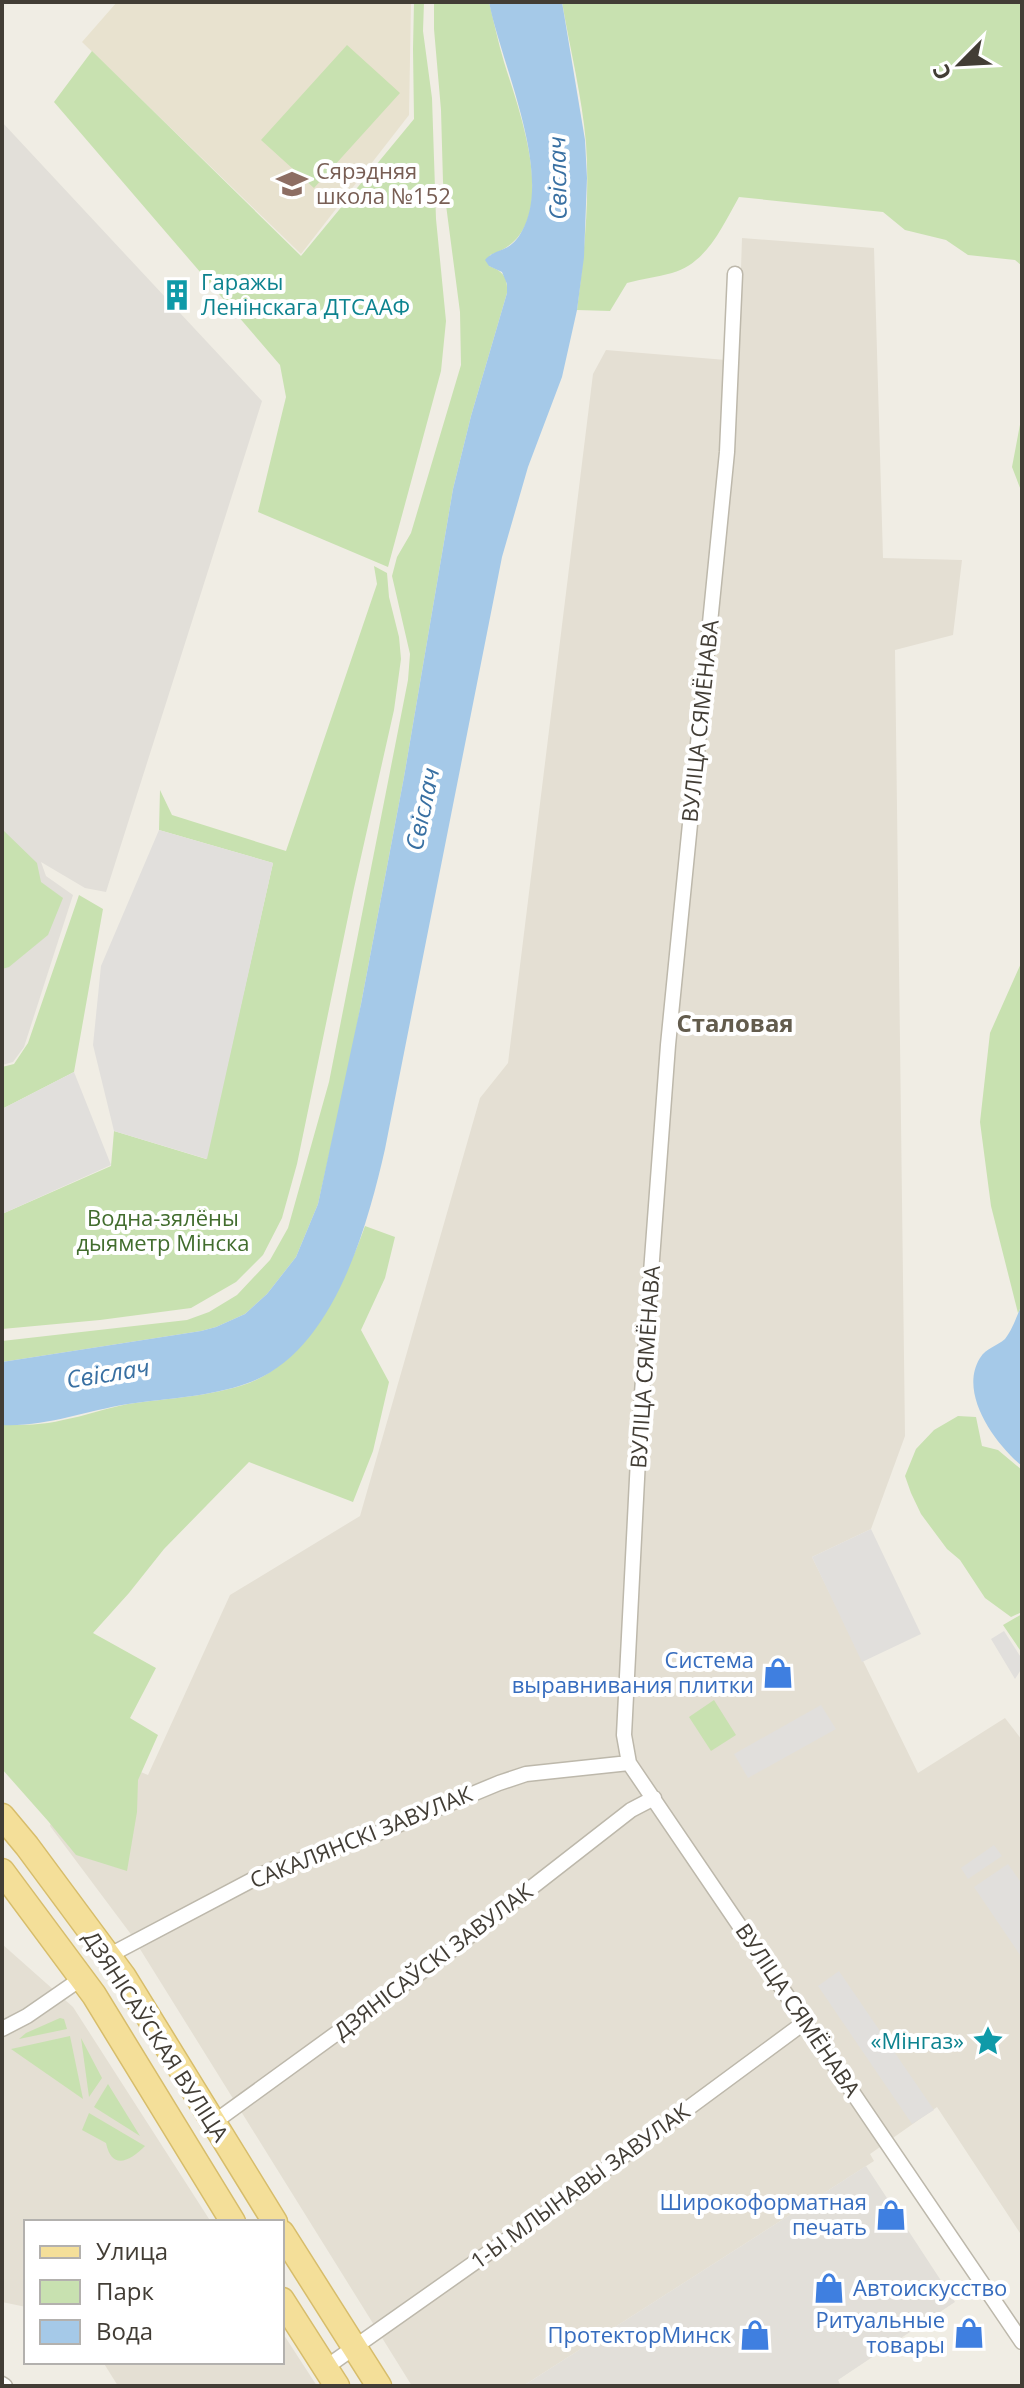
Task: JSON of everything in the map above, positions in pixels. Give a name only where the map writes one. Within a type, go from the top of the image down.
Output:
[{"type":"main road","name":"ДЗЯНІСАЎСКАЯ ВУЛІЦА","points":[[2,1816],[124,1977],[274,2220]]},
{"type":"main road","name":"ДЗЯНІСАЎСКАЯ ВУЛІЦА","points":[[2,1871],[82,1978],[232,2220]]},
{"type":"main road","points":[[176,2132],[210,2135],[218,2131]]},
{"type":"main road","points":[[284,2236],[379,2386]]},
{"type":"main road","points":[[284,2303],[331,2377]]},
{"type":"street","name":"ВУЛІЦА СЯМЁНАВА","points":[[735,274],[727,452],[668,1045],[643,1389],[624,1735],[629,1763],[1022,2342]]},
{"type":"street","name":"САКАЛЯНСКІ ЗАВУЛАК","points":[[108,1956],[271,1870],[364,1839],[499,1783],[537,1772],[629,1763]]},
{"type":"street","name":"ДЗЯНІСАЎСКІ ЗАВУЛАК","points":[[218,2131],[631,1810],[654,1798]]},
{"type":"street","points":[[2,2029],[27,2016],[82,1978]]},
{"type":"street","name":"1-Ы МЛЫНАВЫ ЗАВУЛАК","points":[[331,2377],[354,2348],[576,2191],[805,2022]]},
{"type":"shaded area","name":"Сярэдняя школа №152","points":[[117,2],[411,2],[409,115],[301,254],[82,42]]},
{"type":"shaded area","points":[[2,122],[262,401],[106,892],[85,888],[41,862],[46,876],[73,895],[24,1047],[13,1062],[2,1065]]},
{"type":"shaded area","points":[[742,238],[874,248],[883,558],[962,560],[953,635],[895,650],[905,1436],[871,1529],[812,1557],[918,1773],[1005,1718],[1022,1740],[1022,2236],[937,2107],[870,2154],[874,2161],[523,2386],[412,2386],[130,1933],[50,1826],[72,1744],[148,1775],[230,1595],[360,1516],[480,1098],[508,1063],[593,374],[606,350],[738,361]]},
{"type":"shaded area","points":[[159,830],[273,863],[207,1159],[114,1131],[93,1045],[101,966]]},
{"type":"shaded area","points":[[74,1072],[111,1165],[2,1214],[2,1109]]},
{"type":"shaded area","points":[[871,1529],[921,1634],[862,1662],[812,1557]]},
{"type":"shaded area","points":[[1004,1631],[1022,1659],[1022,1668],[1015,1679],[991,1639]]},
{"type":"shaded area","points":[[821,1705],[836,1729],[748,1778],[734,1754]]},
{"type":"shaded area","points":[[994,1845],[1002,1856],[968,1879],[961,1868]]},
{"type":"shaded area","points":[[1008,1864],[1022,1884],[1022,1958],[974,1887]]},
{"type":"shaded area","points":[[2,1944],[73,2007],[210,2220],[24,2220],[24,2307],[2,2302]]},
{"type":"shaded area","points":[[839,1971],[934,2110],[912,2124],[818,1986]]},
{"type":"shaded area","points":[[866,2166],[955,2302],[838,2380],[841,2386],[523,2386]]},
{"type":"shaded area","points":[[284,2335],[317,2386],[118,2386],[104,2364],[284,2364]]},
{"type":"green space","points":[[414,2],[424,2],[423,31],[432,98],[436,219],[446,321],[441,371],[388,567],[258,512],[286,397],[280,365],[54,102],[92,51],[301,256],[414,119]]},
{"type":"green space","name":"Водна-зялёны дыяметр Мінска","points":[[434,2],[489,2],[527,140],[532,169],[532,198],[526,222],[513,242],[490,255],[489,266],[504,275],[507,293],[453,489],[404,777],[350,1062],[318,1204],[296,1257],[267,1294],[245,1314],[201,1331],[2,1362],[2,1341],[187,1320],[209,1312],[237,1295],[270,1260],[288,1228],[329,1082],[408,680],[410,654],[392,576],[397,557],[411,533],[461,365],[460,312],[443,182]]},
{"type":"green space","points":[[562,2],[1022,2],[1022,266],[1015,260],[968,255],[946,240],[905,230],[883,212],[739,197],[720,232],[695,261],[672,273],[627,283],[610,311],[577,310],[586,227],[586,143]]},
{"type":"green space","points":[[347,45],[400,93],[314,188],[261,140]]},
{"type":"green space","points":[[1022,414],[1022,493],[1012,467]]},
{"type":"green space","name":"Водна-зялёны дыяметр Мінска","points":[[374,566],[387,573],[389,597],[399,637],[401,659],[394,710],[297,1164],[282,1218],[263,1255],[236,1282],[191,1308],[2,1329],[2,1214],[111,1166],[114,1131],[206,1159],[273,863],[159,830],[160,790],[172,815],[286,851],[377,584]]},
{"type":"green space","points":[[2,829],[37,863],[41,882],[63,898],[48,935],[9,967],[2,969]]},
{"type":"green space","points":[[79,895],[103,909],[74,1072],[2,1109],[2,1067],[14,1064],[28,1043]]},
{"type":"green space","points":[[1022,961],[1022,1305],[1018,1313],[991,1206],[980,1122],[990,1033]]},
{"type":"green space","points":[[365,1226],[395,1237],[385,1278],[361,1330],[389,1382],[373,1451],[353,1502],[249,1462],[164,1549],[93,1633],[156,1668],[130,1718],[158,1735],[138,1780],[137,1812],[127,1871],[76,1855],[2,1769],[2,1425],[48,1423],[128,1404],[219,1391],[249,1383],[270,1372],[306,1338],[321,1317],[347,1270]]},
{"type":"green space","points":[[958,1416],[976,1417],[982,1446],[998,1450],[1022,1470],[1022,1612],[1011,1617],[985,1598],[960,1560],[947,1549],[921,1514],[905,1476],[916,1449],[934,1430]]},
{"type":"green space","points":[[1022,1614],[1022,1653],[1003,1625]]},
{"type":"green space","points":[[714,1700],[736,1735],[711,1751],[689,1717]]},
{"type":"green space","points":[[64,2019],[67,2029],[19,2039],[26,2033]]},
{"type":"green space","points":[[70,2036],[83,2099],[11,2049]]},
{"type":"green space","points":[[81,2038],[102,2078],[89,2097]]},
{"type":"green space","points":[[108,2084],[140,2136],[94,2107]]},
{"type":"green space","points":[[89,2113],[145,2146],[128,2159],[117,2160],[106,2143],[82,2130]]},
{"type":"water","name":"Свіслач","points":[[489,2],[562,2],[585,140],[584,257],[577,310],[562,377],[528,467],[502,557],[385,1149],[368,1215],[342,1284],[324,1317],[303,1345],[278,1368],[248,1383],[219,1391],[128,1404],[50,1421],[2,1425],[2,1362],[201,1331],[245,1314],[267,1294],[296,1257],[318,1204],[361,1004],[404,777],[453,489],[507,293],[502,272],[489,266],[485,260],[513,243],[522,231],[530,207],[532,180],[529,150]]},
{"type":"water","points":[[1022,1305],[1022,1466],[991,1431],[973,1387],[974,1372],[980,1358],[1005,1339]]},
{"type":"place","name":"Сярэдняя школа №152","points":[[292,184]]},
{"type":"place","name":"Гаражы Ленінскага ДТСААФ","points":[[177,295]]},
{"type":"place","name":"Система выравнивания плитки","points":[[778,1673]]},
{"type":"place","name":"«Мінгаз»","points":[[988,2041]]},
{"type":"place","name":"Широкоформатная печать","points":[[891,2215]]},
{"type":"place","name":"Автоискусство","points":[[829,2288]]},
{"type":"place","name":"Ритуальные товары","points":[[969,2333]]},
{"type":"place","name":"ПротекторМинск","points":[[755,2335]]},
{"type":"district","name":"Сталовая","points":[[735,1024]]}]
